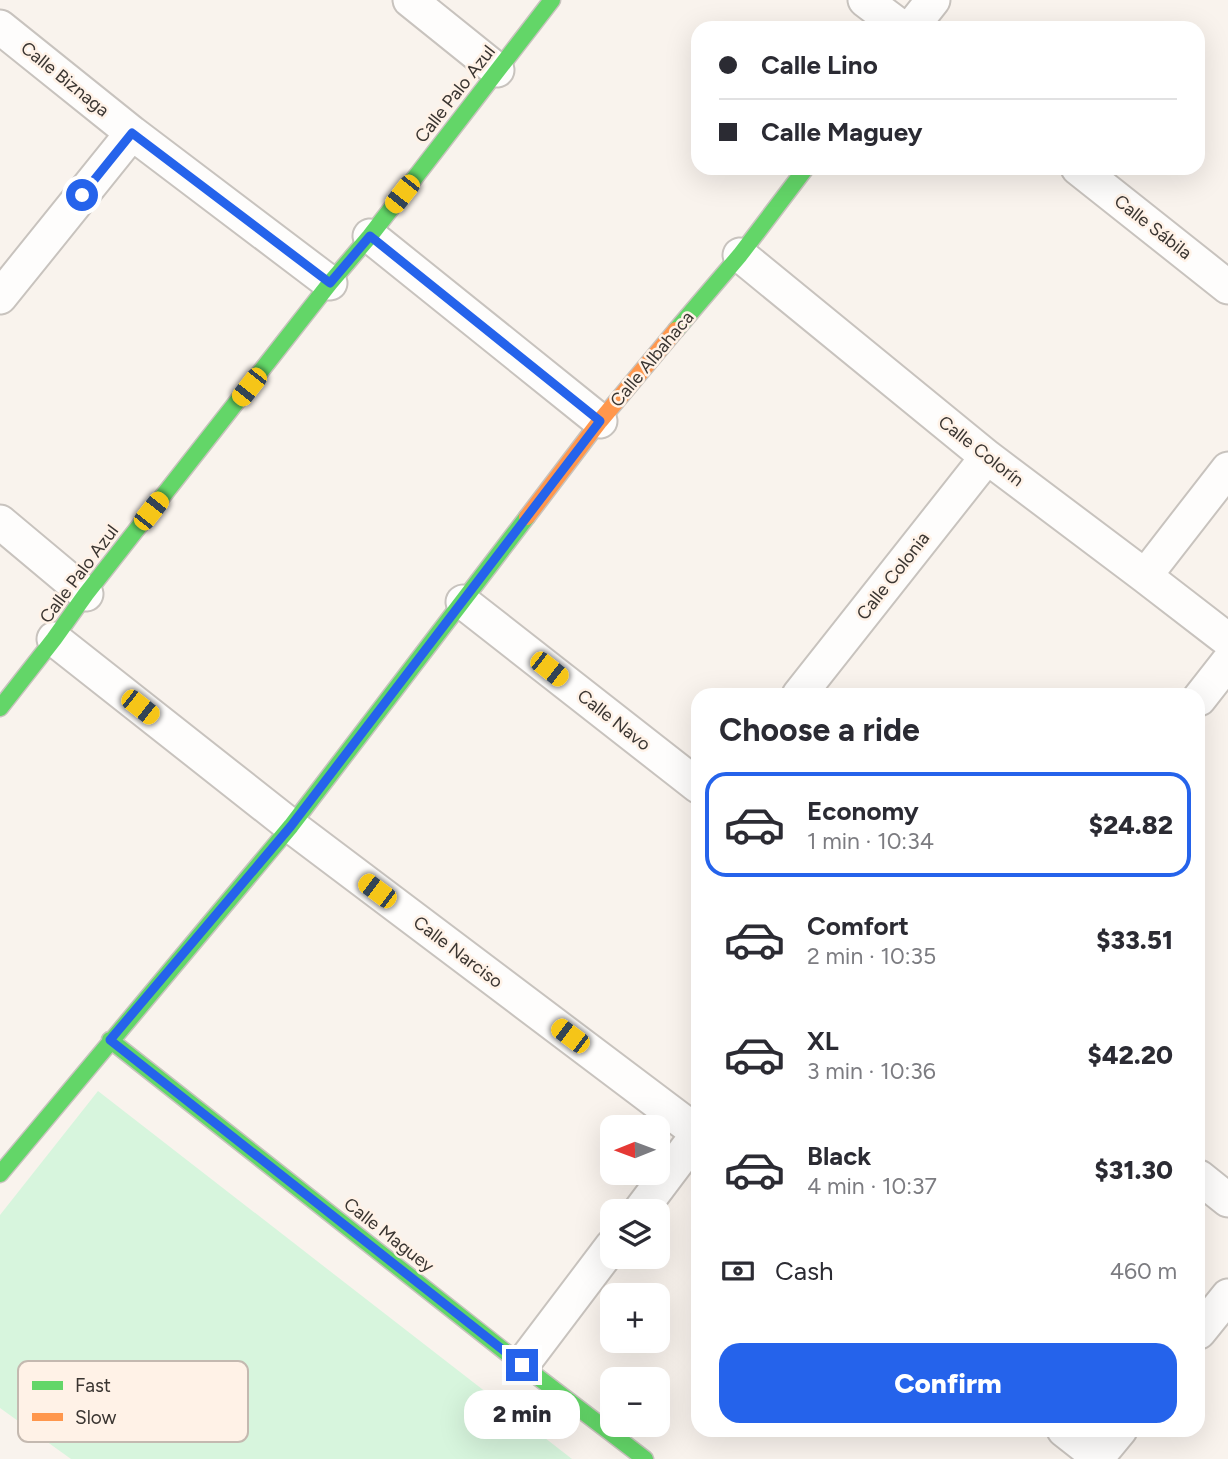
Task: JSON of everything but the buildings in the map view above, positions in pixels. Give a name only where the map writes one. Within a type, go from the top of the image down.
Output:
[{"type":"street","points":[[410,0],[497,70]]},
{"type":"street","name":"Calle Palo Azul","points":[[0,708],[86,594],[330,283],[370,236],[552,0]]},
{"type":"street","points":[[865,0],[893,21]]},
{"type":"street","points":[[916,21],[933,0]]},
{"type":"street","name":"Calle Biznaga","points":[[0,27],[132,133],[330,283]]},
{"type":"street","points":[[0,297],[132,133]]},
{"type":"street","name":"Calle Albahaca","points":[[0,1174],[291,826],[600,421],[740,255],[801,175]]},
{"type":"street","name":"Calle Sábila","points":[[1088,175],[1228,287]]},
{"type":"street","points":[[370,236],[600,421]]},
{"type":"street","name":"Calle Colorín","points":[[740,255],[987,457],[1228,640]]},
{"type":"street","name":"Calle Colonia","points":[[805,688],[987,457]]},
{"type":"street","points":[[1145,576],[1228,469]]},
{"type":"street","points":[[0,522],[86,594]]},
{"type":"street","name":"Calle Navo","points":[[463,602],[691,781]]},
{"type":"street","name":"Calle Narciso","points":[[54,639],[291,826],[691,1128]]},
{"type":"street","points":[[1205,691],[1228,662]]},
{"type":"street","name":"Calle Maguey","points":[[110,1040],[645,1459]]},
{"type":"street","points":[[649,1199],[691,1142]]},
{"type":"street","points":[[1205,1181],[1227,1197]]},
{"type":"street","points":[[522,1365],[600,1263]]},
{"type":"street","points":[[1205,1325],[1228,1296]]},
{"type":"street","points":[[1073,1437],[1099,1458],[1115,1437]]},
{"type":"green space","points":[[98,1091],[572,1459],[71,1459],[47,1442],[248,1442],[248,1361],[18,1361],[18,1421],[0,1408],[0,1215]]},
{"type":"traffic: fast","points":[[0,708],[86,594],[330,283],[370,236],[552,0]]},
{"type":"traffic: fast","points":[[676,330],[740,255],[801,175]]},
{"type":"traffic: fast","points":[[0,1174],[291,826],[527,517]]},
{"type":"traffic: fast","points":[[110,1040],[645,1459]]},
{"type":"traffic: slow","points":[[527,517],[600,421],[676,330]]},
{"type":"route","points":[[82,195],[132,133],[330,283],[370,236],[600,421],[291,826],[110,1040],[522,1365]]}]
